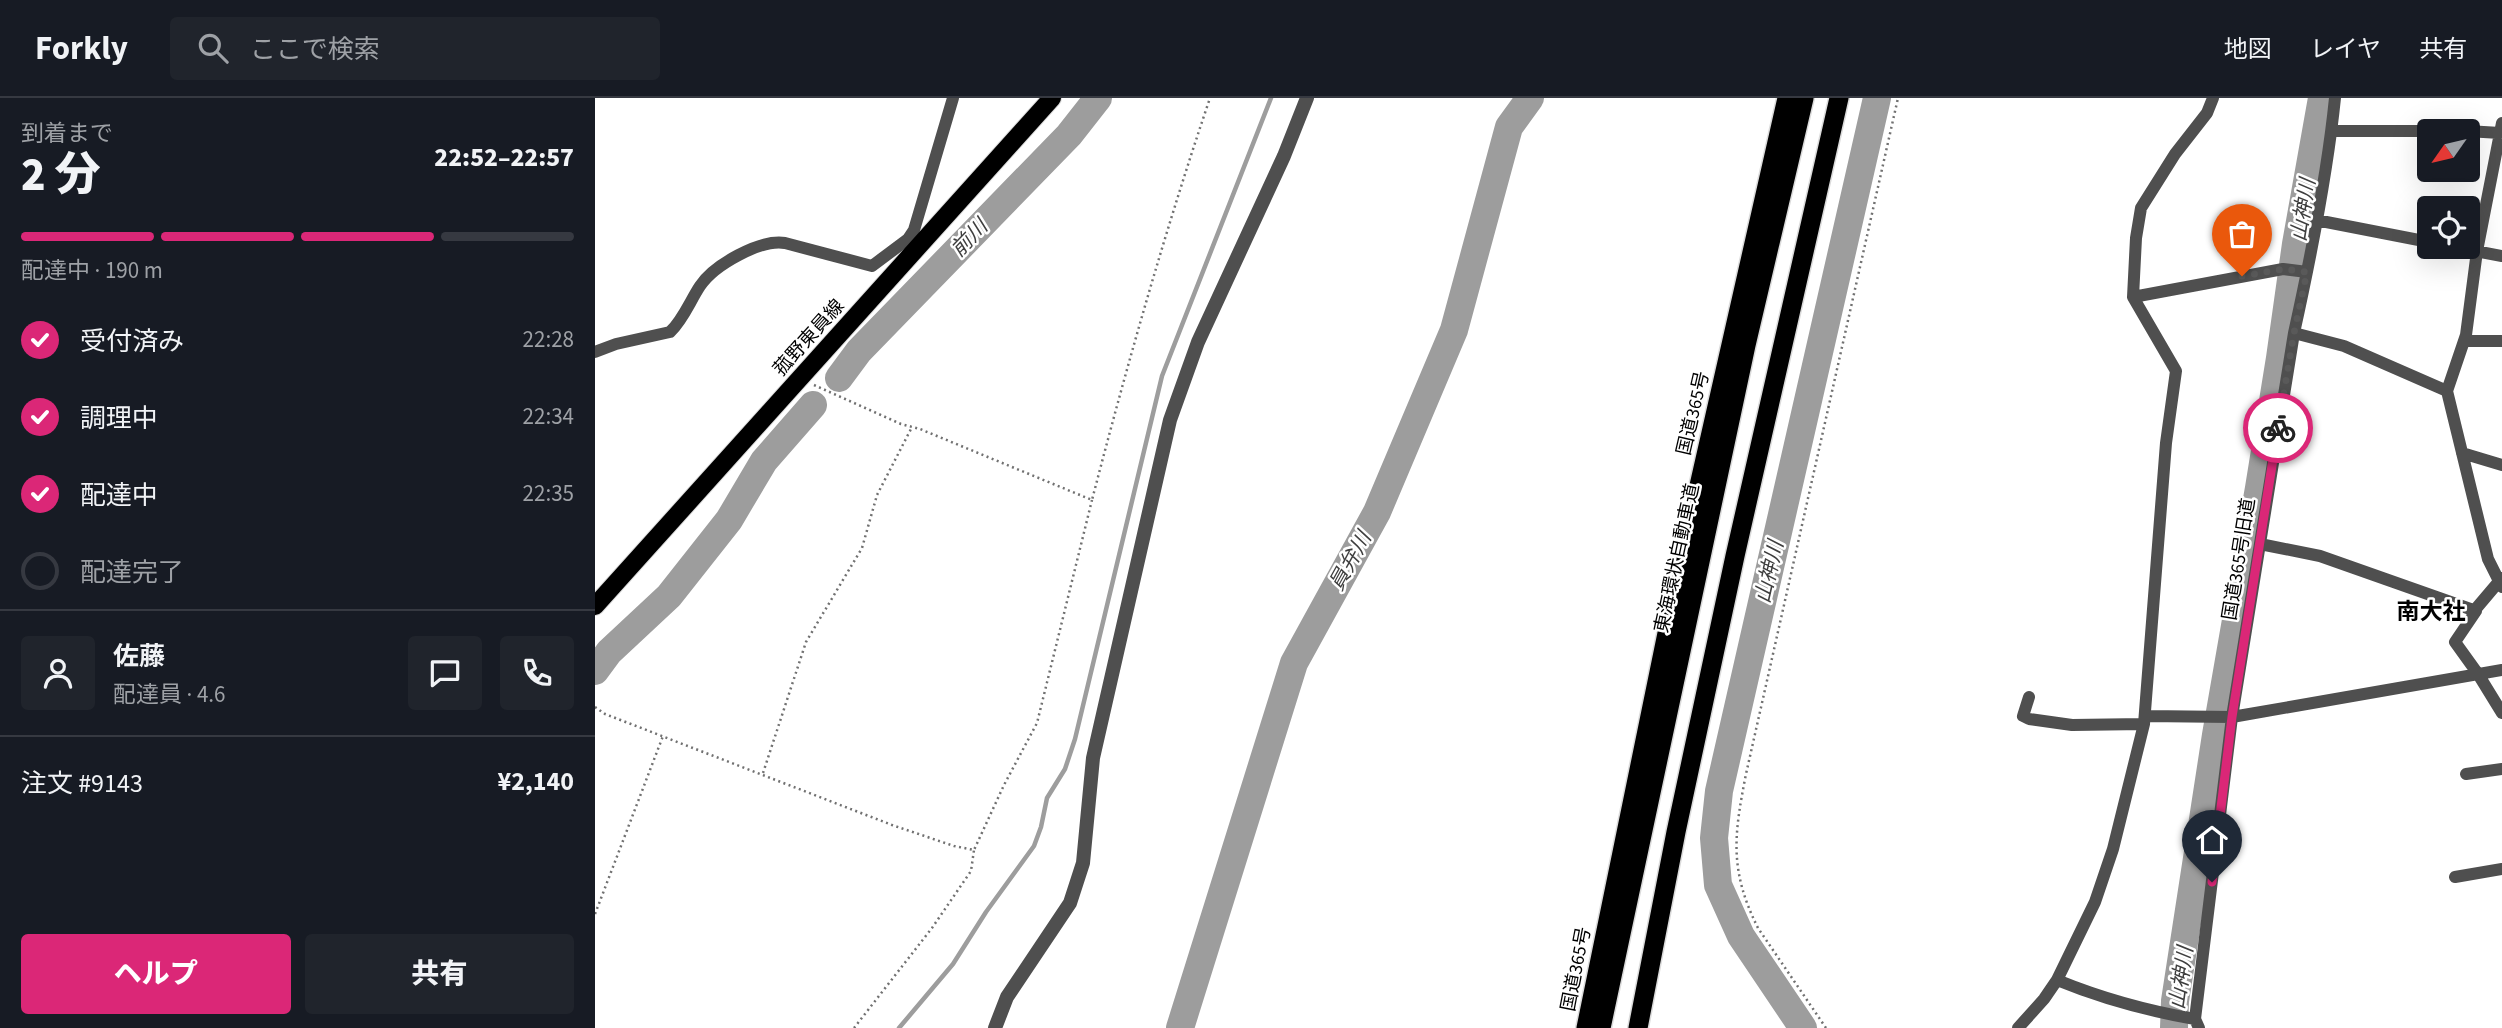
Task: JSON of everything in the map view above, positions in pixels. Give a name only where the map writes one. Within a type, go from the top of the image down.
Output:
[{"type":"highway","name":"国道365号","points":[[1586,1028],[1681,565],[1787,98]]},
{"type":"highway","name":"東海環状自動車道","points":[[1600,1028],[1745,345],[1803,98]]},
{"type":"highway","points":[[1638,1028],[1732,570],[1839,98]]},
{"type":"main road","name":"菰野東員線","points":[[595,606],[799,378],[913,243],[1052,98]]},
{"type":"street","points":[[595,352],[616,344],[670,332],[707,278],[751,248],[775,241],[872,266],[913,243],[913,229],[953,98]]},
{"type":"street","points":[[995,1028],[1007,996],[1070,903],[1083,863],[1093,758],[1170,420],[1198,342],[1284,156],[1307,98]]},
{"type":"street","points":[[2018,1028],[2057,980],[2099,888],[2113,849],[2145,720],[2166,443],[2176,370],[2133,297],[2136,237],[2141,208],[2175,154],[2207,113],[2213,98]]},
{"type":"street","name":"国道365号旧道","points":[[2193,1021],[2229,717],[2260,544],[2302,272],[2316,220],[2332,131],[2335,98]]},
{"type":"street","points":[[2480,130],[2501,128],[2480,236]]},
{"type":"street","points":[[2332,131],[2417,131]]},
{"type":"street","points":[[2316,220],[2417,240]]},
{"type":"street","points":[[2480,252],[2502,257]]},
{"type":"street","points":[[2476,259],[2464,341],[2447,391],[2488,559],[2501,582],[2474,611],[2455,642],[2502,713]]},
{"type":"street","points":[[2133,297],[2283,269],[2302,272]]},
{"type":"street","points":[[2294,333],[2344,346],[2447,391]]},
{"type":"street","points":[[2464,341],[2502,341]]},
{"type":"street","points":[[2462,453],[2502,466]]},
{"type":"street","points":[[2260,544],[2320,556],[2474,611]]},
{"type":"street","points":[[2029,696],[2023,716],[2072,724],[2229,717],[2502,670]]},
{"type":"street","points":[[2466,774],[2502,769]]},
{"type":"street","points":[[2455,877],[2502,869]]},
{"type":"street","points":[[2057,980],[2193,1021]]},
{"type":"path","points":[[855,1028],[932,928],[971,871],[974,850],[1037,723],[1127,362],[1175,202],[1210,98]]},
{"type":"path","points":[[1826,1028],[1750,913],[1738,874],[1735,848],[1737,818],[1898,98]]},
{"type":"path","points":[[799,378],[1092,500]]},
{"type":"path","points":[[763,774],[806,642],[862,548],[877,495],[912,427]]},
{"type":"path","points":[[595,707],[892,825],[974,850]]},
{"type":"path","points":[[595,914],[663,736]]},
{"type":"waterway","name":"前川","points":[[839,378],[859,351],[1069,135],[1098,98]]},
{"type":"waterway","points":[[899,1028],[953,964],[986,912],[1034,846],[1047,798],[1065,769],[1075,739],[1162,376],[1271,98]]},
{"type":"waterway","name":"員弁川","points":[[1180,1028],[1294,663],[1377,512],[1454,330],[1509,127],[1530,98]]},
{"type":"waterway","name":"山神川","points":[[1803,1028],[1741,936],[1718,885],[1714,838],[1719,791],[1877,98]]},
{"type":"waterway","name":"山神川","points":[[2174,1028],[2175,1001],[2216,735],[2322,98]]},
{"type":"waterway","name":"前川","points":[[595,671],[609,652],[669,596],[729,520],[764,461],[813,405]]},
{"type":"way so far","points":[[2242,276],[2283,269],[2307,272],[2278,428]]},
{"type":"district","name":"南大社","points":[[2431,611]]},
{"type":"route","points":[[2212,882],[2232,717],[2278,428]]}]
